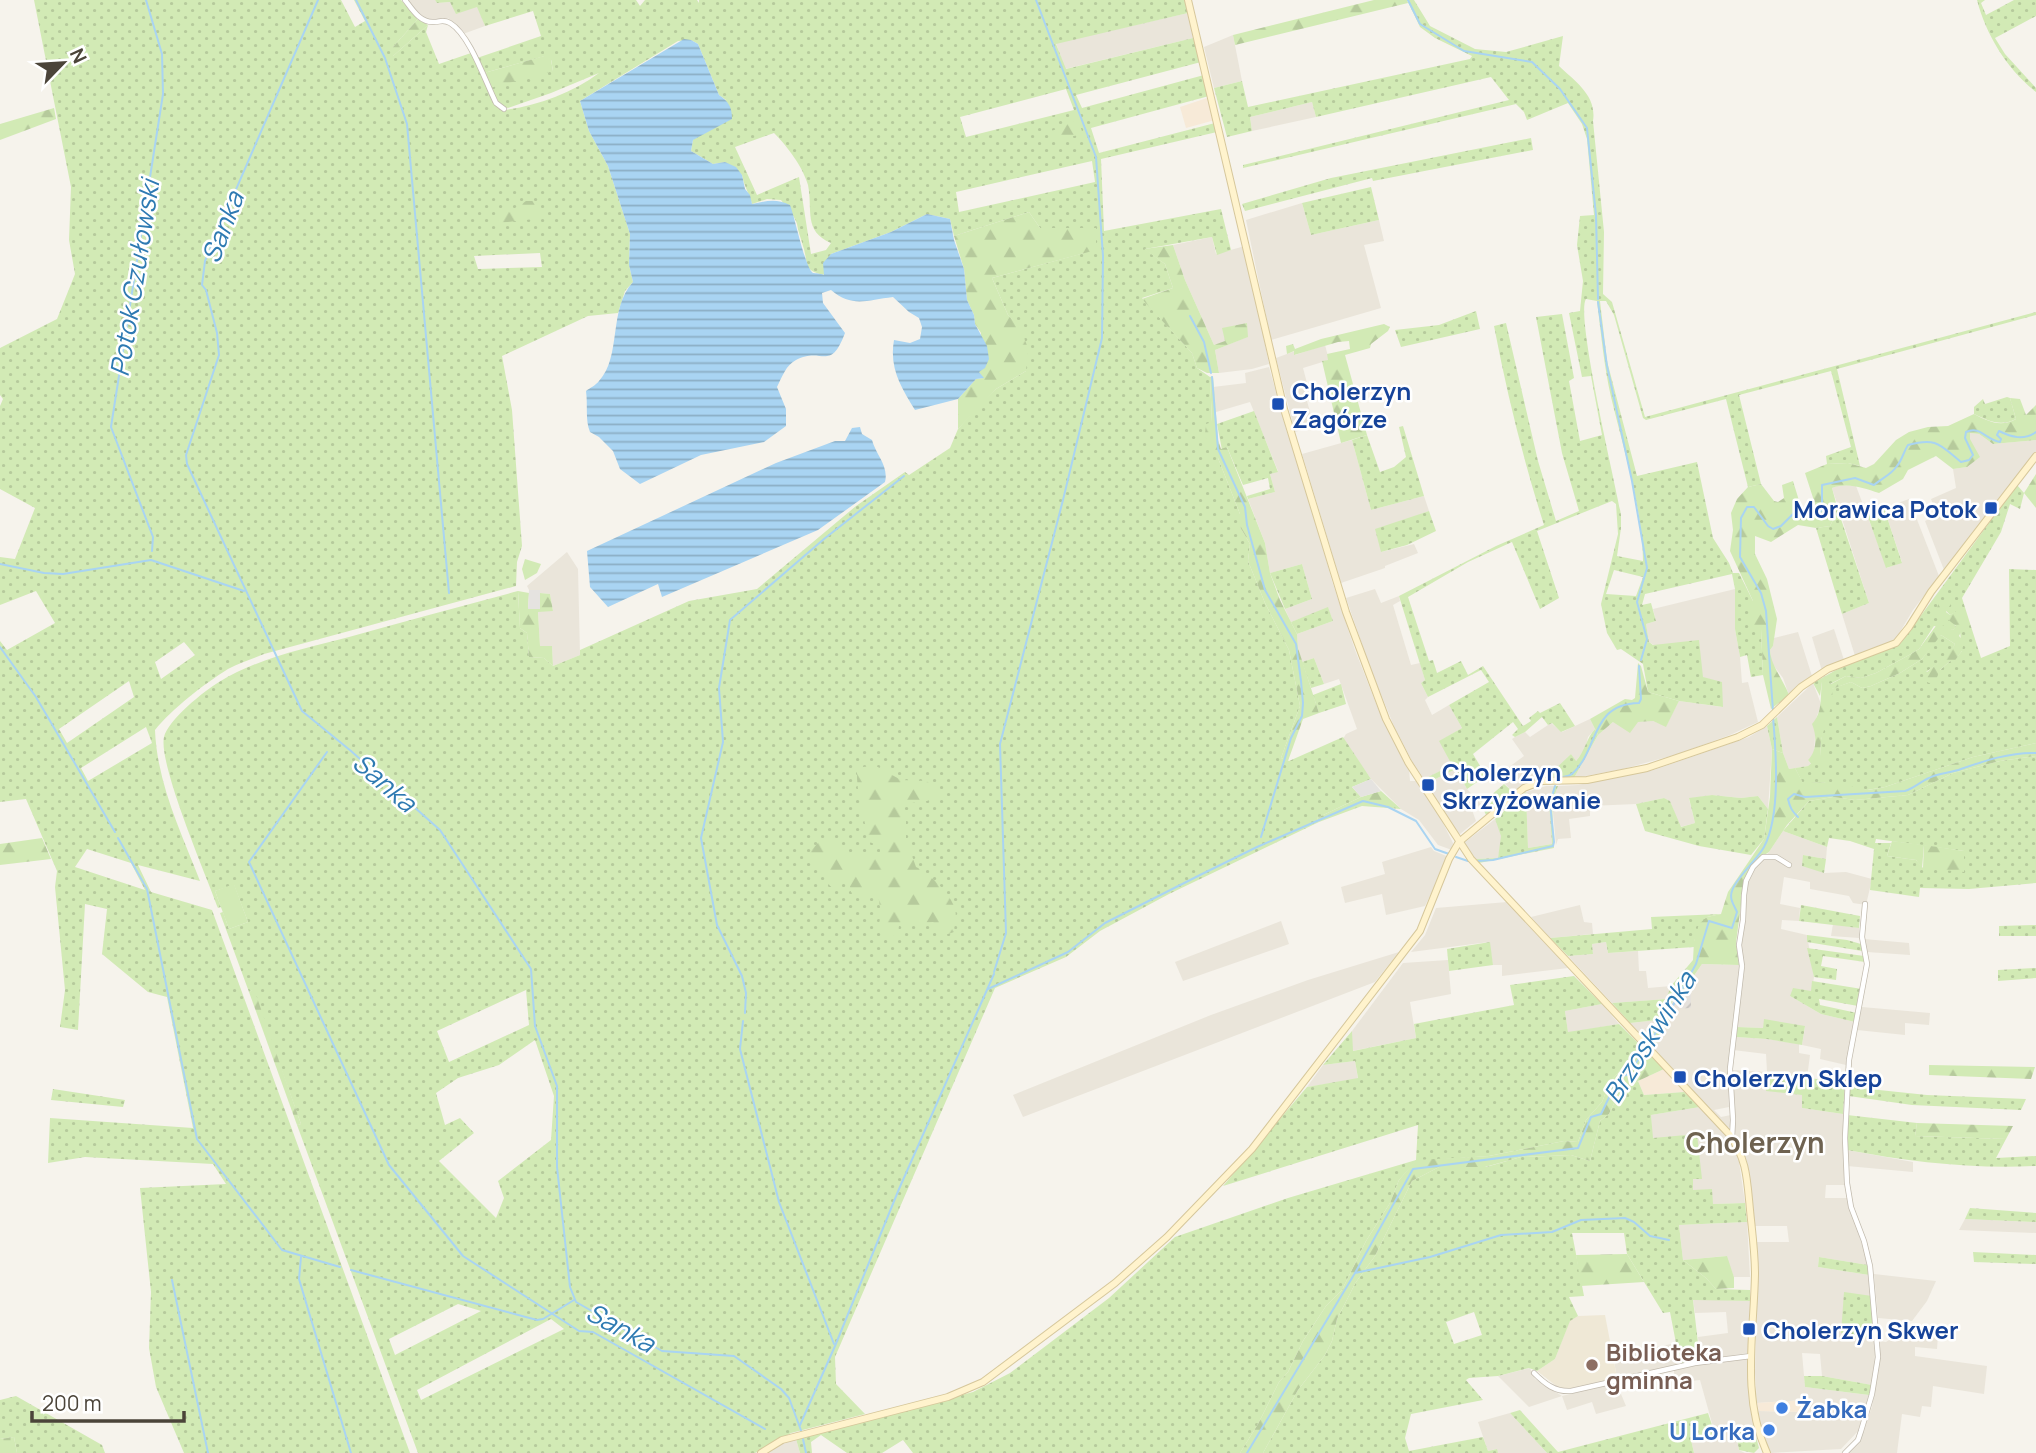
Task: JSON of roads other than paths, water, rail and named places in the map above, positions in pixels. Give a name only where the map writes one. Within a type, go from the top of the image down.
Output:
[{"type":"street","points":[[405,0],[424,20],[432,23],[445,20],[461,34],[496,103],[504,109]]},
{"type":"street","points":[[1188,0],[1284,409],[1346,612],[1376,696],[1398,743],[1471,859],[1732,1138],[1742,1156],[1749,1200],[1755,1275],[1751,1356],[1753,1405],[1764,1452]]},
{"type":"street","points":[[761,1453],[782,1440],[948,1397],[984,1382],[1115,1283],[1167,1237],[1268,1130],[1420,931],[1459,842],[1524,788],[1533,784],[1587,780],[1647,768],[1738,737],[1768,720],[1801,687],[1821,673],[1896,643],[1931,592],[2036,456]]},
{"type":"street","points":[[1732,1138],[1730,1069],[1742,966],[1739,945],[1746,881],[1753,867],[1763,857],[1776,857],[1789,864]]},
{"type":"street","points":[[1844,1453],[1858,1440],[1872,1394],[1878,1357],[1870,1266],[1851,1207],[1845,1151],[1849,1060],[1867,964],[1861,937],[1865,904]]},
{"type":"street","points":[[1534,1373],[1550,1387],[1571,1391],[1695,1363],[1751,1356]]},
{"type":"water","points":[[684,39],[698,44],[719,95],[729,105],[732,115],[732,119],[693,140],[691,151],[713,164],[725,162],[736,167],[742,175],[752,204],[776,201],[790,205],[807,262],[813,273],[824,275],[823,263],[831,254],[891,232],[927,214],[950,219],[964,269],[967,300],[975,324],[987,346],[989,359],[985,368],[979,372],[984,378],[976,379],[958,399],[915,410],[897,377],[893,350],[894,340],[910,343],[920,339],[922,327],[919,318],[893,297],[853,301],[831,290],[822,293],[823,303],[845,333],[835,352],[825,356],[805,356],[793,362],[785,372],[777,387],[786,409],[786,426],[764,442],[701,455],[640,484],[620,469],[613,451],[590,432],[586,391],[598,382],[606,371],[611,359],[620,305],[633,282],[629,265],[630,234],[608,166],[589,131],[580,101]]},
{"type":"water","points":[[860,427],[862,434],[872,440],[882,461],[885,482],[818,530],[662,597],[658,584],[608,607],[590,587],[587,551],[776,463],[835,441],[845,441],[852,428]]},
{"type":"waterway","name":"Potok Czułowski","points":[[146,0],[162,54],[163,94],[111,427],[153,537],[152,551]]},
{"type":"waterway","name":"Sanka","points":[[318,0],[205,261],[202,285],[206,290],[217,333],[219,355],[186,455],[187,464],[302,711],[440,830],[531,969],[535,1026],[557,1086],[557,1167],[570,1287],[576,1302],[662,1351],[734,1356],[781,1389],[789,1398],[802,1433]]},
{"type":"waterway","points":[[356,0],[385,58],[407,124],[449,593]]},
{"type":"waterway","points":[[994,972],[1006,933],[1000,744],[1102,338],[1103,256],[1096,157],[1036,0]]},
{"type":"waterway","points":[[1408,0],[1420,24],[1464,51],[1532,62],[1560,89],[1587,128],[1596,215],[1598,299]]},
{"type":"waterway","points":[[1598,302],[1607,366],[1632,481],[1647,568],[1637,602],[1647,639],[1641,660]]},
{"type":"waterway","points":[[1190,316],[1204,342],[1211,373]]},
{"type":"waterway","points":[[1212,377],[1218,449],[1245,507],[1247,525],[1265,590],[1296,644],[1301,681],[1302,716],[1291,738],[1261,837]]},
{"type":"waterway","name":"Brzoskwinka","points":[[1773,711],[1766,611],[1761,593],[1740,557],[1741,518],[1747,507],[1754,507],[1773,529],[1781,526],[1795,512],[1801,516],[1818,516],[1822,509],[1822,485],[1855,478],[1874,485],[1895,469],[1908,445],[1932,442],[1961,462],[1969,460],[1973,455],[1965,438],[1966,432],[1975,430],[2000,442],[2001,439],[1997,435],[1999,431],[2018,437],[2036,432]]},
{"type":"waterway","points":[[745,1013],[746,993],[742,976],[717,925],[701,838],[723,742],[719,688],[730,620],[824,539],[904,476]]},
{"type":"waterway","points":[[0,564],[63,574],[151,560],[244,591]]},
{"type":"waterway","points":[[0,647],[36,697],[115,832]]},
{"type":"waterway","points":[[1558,778],[1568,776],[1581,763],[1603,719],[1623,705],[1639,703],[1639,666]]},
{"type":"waterway","name":"Brzoskwinka","points":[[1247,1453],[1355,1273],[1413,1169],[1578,1148],[1591,1117],[1601,1114],[1619,1077],[1629,1074],[1671,1009],[1696,964],[1709,921],[1732,928],[1737,912],[1731,899],[1732,891],[1764,847],[1773,818],[1776,783],[1773,717]]},
{"type":"waterway","points":[[327,752],[249,862],[389,1165],[463,1256],[579,1331],[593,1332],[765,1429]]},
{"type":"waterway","points":[[1798,817],[1788,799],[1794,794],[1805,797],[1905,791],[1936,775],[1988,760],[2036,753]]},
{"type":"waterway","points":[[1478,861],[1553,846],[1550,803],[1555,786]]},
{"type":"waterway","points":[[988,989],[1068,952],[1105,923],[1202,874],[1363,801],[1388,807],[1416,821],[1435,849],[1449,854]]},
{"type":"waterway","points":[[118,838],[147,889],[197,1139],[282,1250],[340,1267]]},
{"type":"waterway","points":[[1456,857],[1468,861]]},
{"type":"waterway","points":[[800,1425],[899,1189],[994,974]]},
{"type":"waterway","points":[[743,1021],[740,1049],[779,1202],[834,1344]]},
{"type":"waterway","points":[[1355,1273],[1430,1257],[1501,1235],[1552,1232],[1581,1220],[1625,1218],[1650,1236],[1669,1240]]},
{"type":"waterway","points":[[301,1257],[299,1279],[351,1453]]},
{"type":"waterway","points":[[351,1270],[537,1320],[574,1300]]},
{"type":"waterway","points":[[172,1280],[208,1453]]},
{"type":"waterway","name":"Sanka","points":[[803,1439],[806,1453]]},
{"type":"place","name":"Cholerzyn Zagórze","points":[[1278,404]]},
{"type":"place","name":"Morawica Potok","points":[[1991,508]]},
{"type":"place","name":"Cholerzyn Skrzyżowanie","points":[[1428,785]]},
{"type":"place","name":"Cholerzyn Sklep","points":[[1680,1077]]},
{"type":"place","name":"Cholerzyn Skwer","points":[[1749,1329]]},
{"type":"place","name":"Biblioteka gminna","points":[[1592,1365]]},
{"type":"place","name":"Żabka","points":[[1782,1408]]},
{"type":"place","name":"U Lorka","points":[[1769,1430]]},
{"type":"district","name":"Cholerzyn","points":[[1755,1142]]}]
